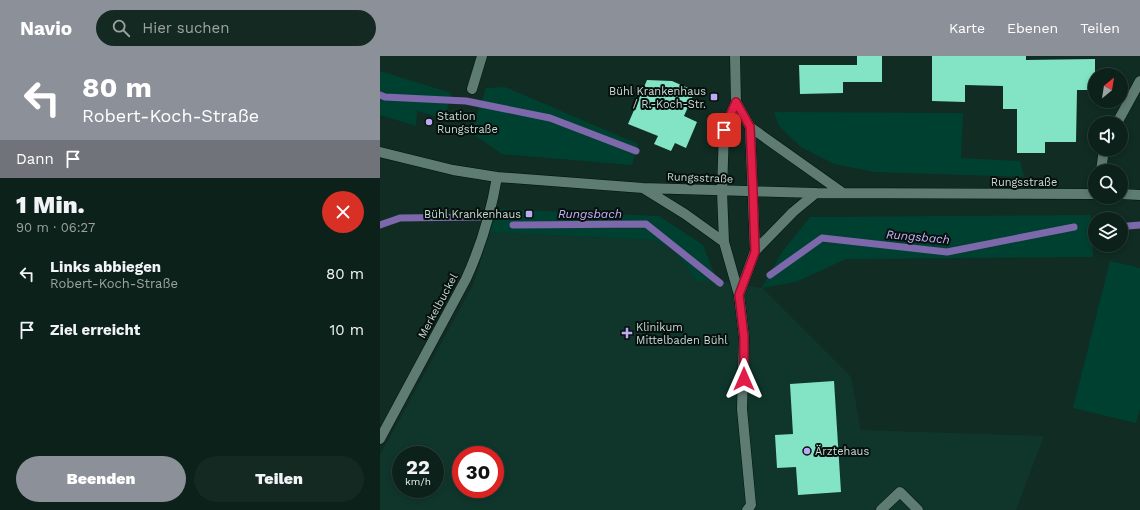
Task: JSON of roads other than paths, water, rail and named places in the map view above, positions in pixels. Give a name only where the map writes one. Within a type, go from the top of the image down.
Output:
[{"type":"street","points":[[472,89],[482,56]]},
{"type":"street","points":[[735,56],[736,102],[724,130],[722,191],[724,242],[739,295],[744,337],[742,409],[751,505],[747,510]]},
{"type":"street","points":[[1121,116],[1140,81]]},
{"type":"street","points":[[736,102],[750,127],[844,193]]},
{"type":"street","points":[[739,295],[755,252],[750,127]]},
{"type":"street","name":"Rungsstraße","points":[[380,152],[453,170],[497,177],[643,188],[816,193],[1088,194]]},
{"type":"street","points":[[380,160],[395,156]]},
{"type":"street","name":"Merkelbuckel","points":[[380,439],[478,254],[492,204],[497,177]]},
{"type":"street","points":[[643,188],[685,214],[724,242]]},
{"type":"street","points":[[755,252],[793,212],[816,193]]},
{"type":"street","points":[[1128,194],[1140,194]]},
{"type":"street","points":[[881,510],[900,492],[918,510]]},
{"type":"waterway","points":[[380,95],[385,97],[466,101],[550,118],[636,151]]},
{"type":"waterway","name":"Rungsbach","points":[[380,225],[400,218],[480,217]]},
{"type":"waterway","name":"Rungsbach","points":[[513,225],[646,224],[720,283]]},
{"type":"waterway","name":"Rungsbach","points":[[1128,226],[1140,225]]},
{"type":"waterway","name":"Rungsbach","points":[[770,275],[822,238],[947,252],[1074,227]]},
{"type":"place","name":"Bühl Krankenhaus / R.-Koch-Str.","points":[[714,97]]},
{"type":"place","name":"Station Rungstraße","points":[[429,122]]},
{"type":"place","name":"Bühl Krankenhaus","points":[[529,214]]},
{"type":"place","name":"Klinikum Mittelbaden Bühl","points":[[627,333]]},
{"type":"place","name":"Ärztehaus","points":[[807,451]]}]
